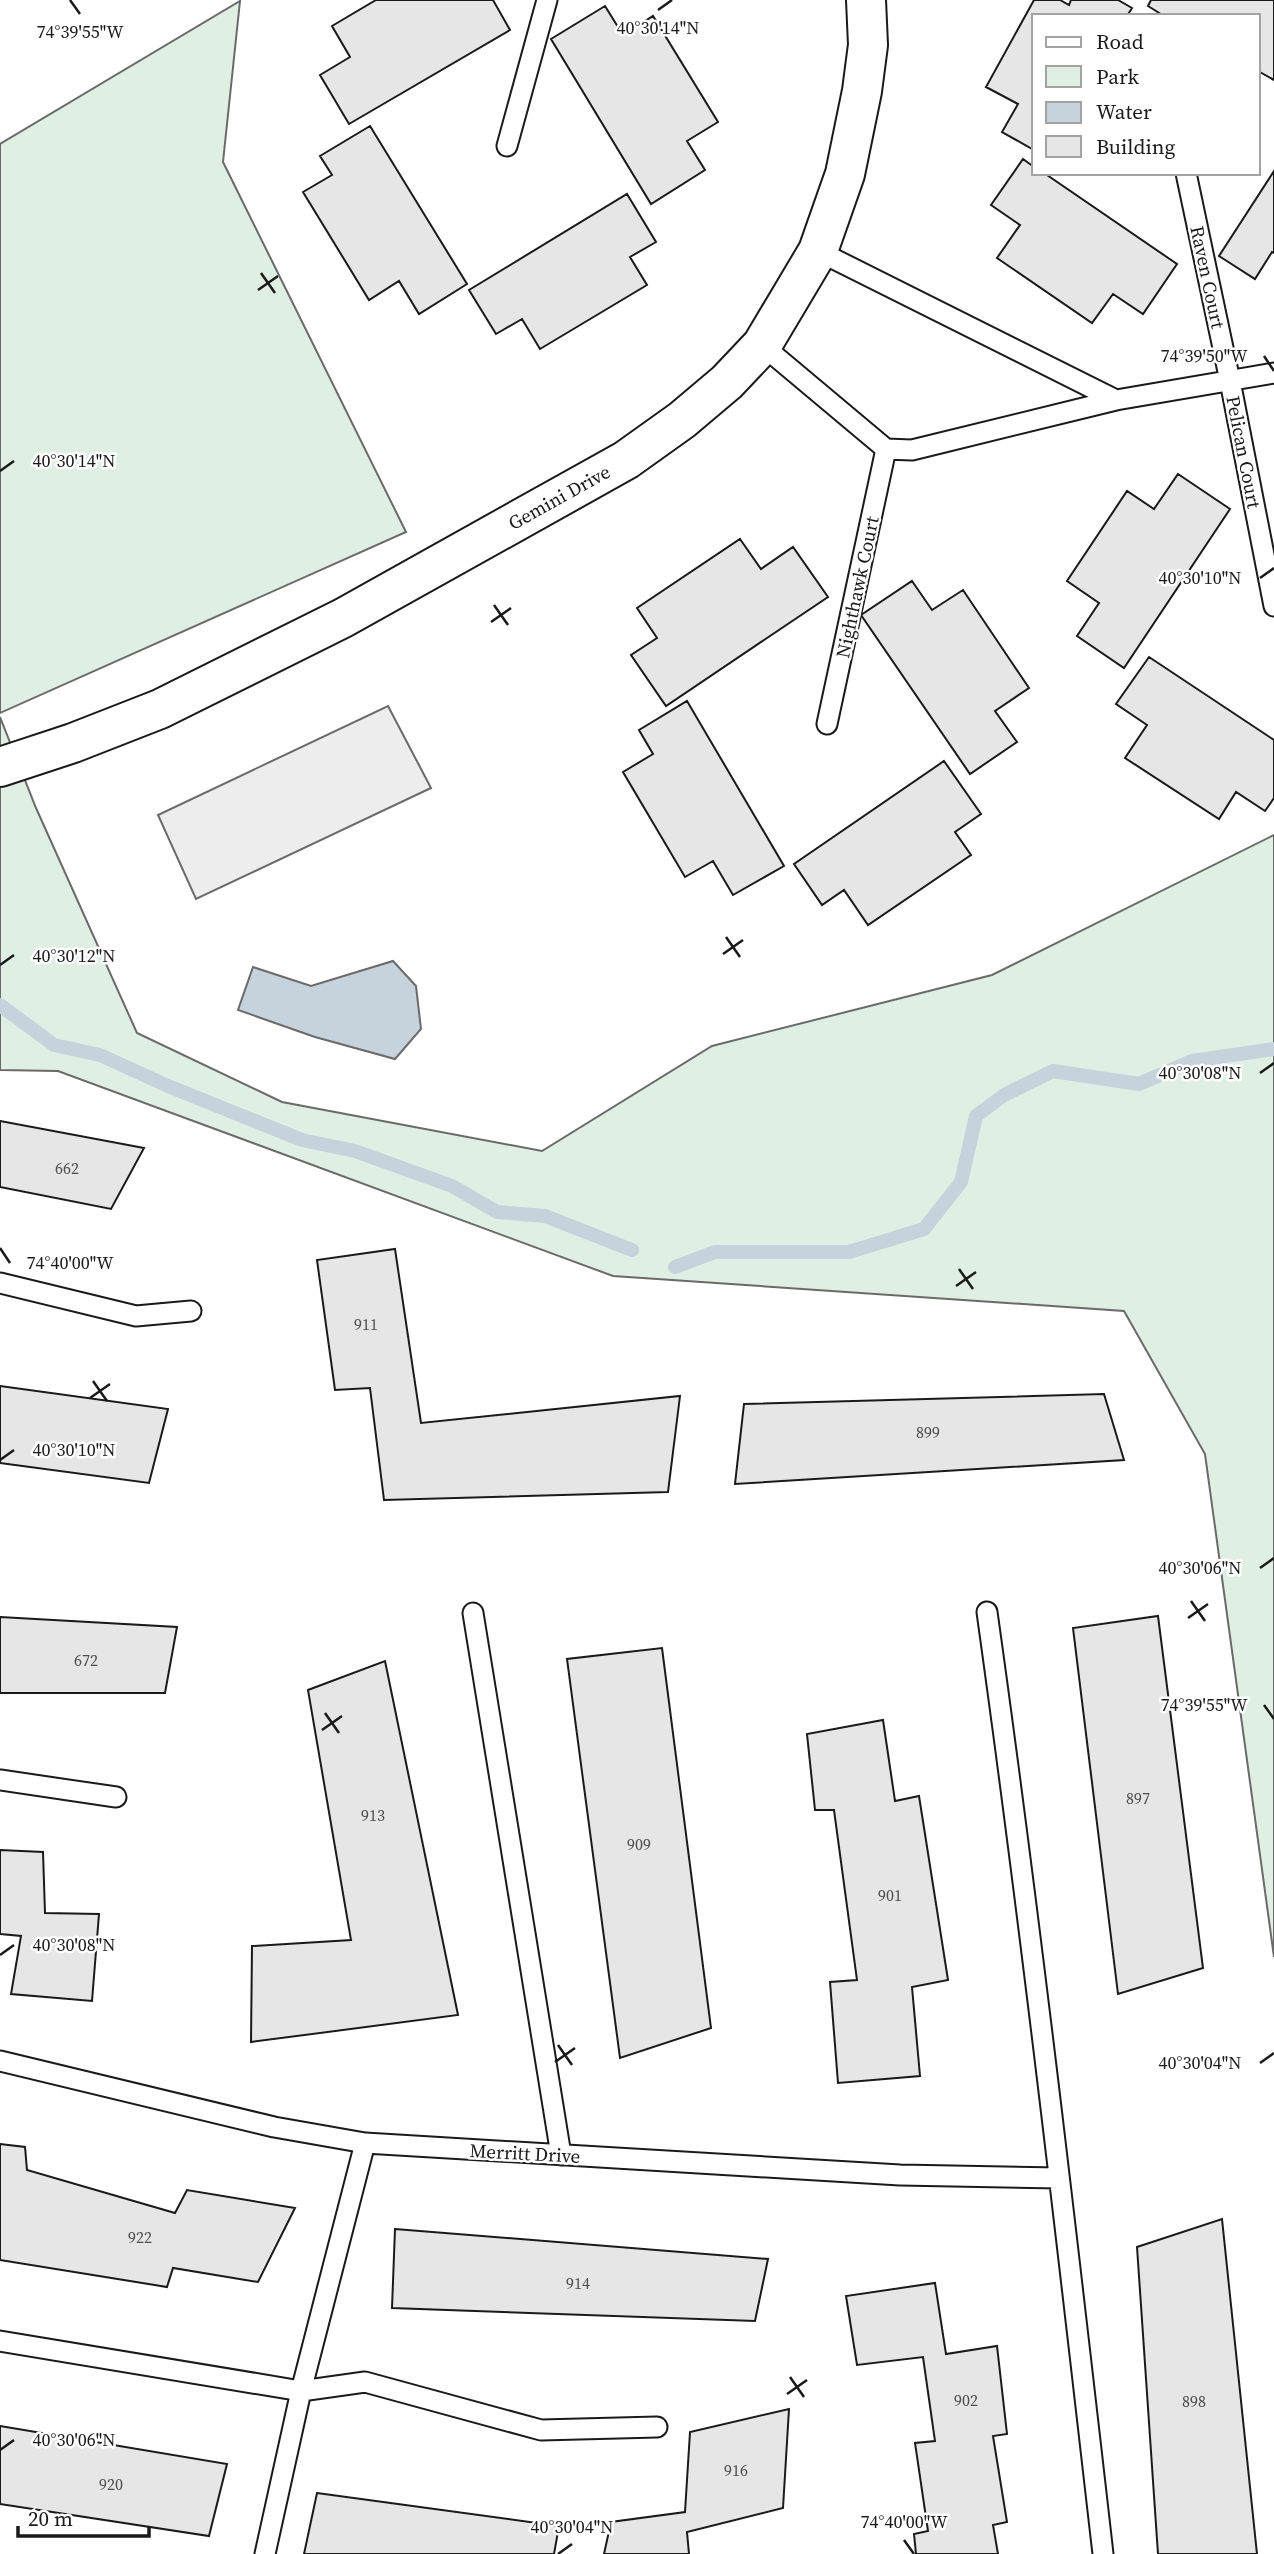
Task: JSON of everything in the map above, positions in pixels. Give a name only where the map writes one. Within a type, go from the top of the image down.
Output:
[{"type":"street","name":"Gemini Drive","points":[[0,767],[73,743],[160,709],[343,618],[626,460],[682,420],[727,383],[762,345],[818,251],[845,174],[862,91],[869,45],[866,0]]},
{"type":"lane","points":[[507,146],[547,0]]},
{"type":"lane","name":"Raven Court","points":[[1186,175],[1230,381]]},
{"type":"lane","points":[[818,251],[1116,400]]},
{"type":"lane","points":[[762,345],[886,449],[912,450],[1116,400],[1274,373]]},
{"type":"lane","name":"Pelican Court","points":[[1230,381],[1274,606]]},
{"type":"lane","name":"Nighthawk Court","points":[[827,724],[886,449]]},
{"type":"lane","points":[[0,1283],[136,1316],[191,1311]]},
{"type":"lane","points":[[987,1612],[1012,1789],[1103,2554]]},
{"type":"lane","points":[[472,1613],[561,2155]]},
{"type":"lane","points":[[0,1780],[116,1797]]},
{"type":"lane","name":"Merritt Drive","points":[[0,2061],[274,2127],[365,2143],[900,2175],[1059,2178]]},
{"type":"lane","points":[[265,2554],[301,2391],[365,2143]]},
{"type":"lane","points":[[0,2341],[301,2391],[365,2382],[541,2430],[657,2427]]},
{"type":"green space","points":[[240,1],[223,162],[406,532],[0,713],[0,144]]},
{"type":"green space","points":[[0,717],[36,808],[137,1033],[282,1102],[542,1151],[712,1046],[992,975],[1274,835],[1274,1957],[1205,1454],[1124,1311],[613,1276],[58,1071],[0,1070]]},
{"type":"shaded area","points":[[388,706],[431,788],[196,899],[158,815]]},
{"type":"water","points":[[393,961],[416,986],[421,1029],[395,1059],[315,1037],[238,1010],[253,967],[311,986]]},
{"type":"building","points":[[376,0],[493,0],[510,30],[349,124],[320,75],[350,57],[332,26]]},
{"type":"building","points":[[1034,0],[1060,0],[1069,5],[1071,0],[1118,0],[1132,8],[1128,14],[1032,14],[1032,149],[1002,132],[1018,104],[986,87]]},
{"type":"building","points":[[1151,0],[1274,0],[1274,80],[1260,72],[1260,14],[1161,14],[1148,6]]},
{"type":"building","points":[[605,6],[623,35],[653,16],[718,122],[687,141],[705,170],[651,204],[551,39]]},
{"type":"building","points":[[370,126],[467,284],[419,314],[399,281],[369,300],[303,192],[332,175],[320,156]]},
{"type":"building","points":[[1023,159],[1032,166],[1032,175],[1047,175],[1177,264],[1143,314],[1113,294],[1092,323],[997,258],[1020,225],[991,205]]},
{"type":"building","points":[[1274,171],[1274,253],[1272,252],[1255,279],[1219,256]]},
{"type":"building","points":[[627,194],[656,242],[630,257],[647,285],[540,349],[522,319],[496,334],[469,290]]},
{"type":"building","points":[[1178,474],[1230,509],[1124,668],[1077,636],[1099,603],[1067,581],[1127,491],[1154,509]]},
{"type":"building","points":[[740,539],[761,569],[793,547],[828,597],[666,706],[631,655],[657,638],[637,608]]},
{"type":"building","points":[[912,581],[932,610],[963,590],[1029,688],[995,711],[1017,742],[970,774],[861,615]]},
{"type":"building","points":[[1149,657],[1274,740],[1274,798],[1265,811],[1236,792],[1219,819],[1125,758],[1147,725],[1116,704]]},
{"type":"building","points":[[687,701],[784,866],[733,895],[713,861],[685,877],[623,772],[653,754],[639,730]]},
{"type":"building","points":[[944,761],[981,814],[955,832],[971,855],[868,925],[844,890],[822,905],[794,864]]},
{"type":"building","points":[[0,1121],[144,1148],[111,1209],[0,1187]]},
{"type":"building","points":[[395,1249],[421,1423],[680,1396],[668,1492],[384,1500],[370,1388],[335,1390],[317,1260]]},
{"type":"building","points":[[0,1386],[168,1409],[149,1483],[0,1463]]},
{"type":"building","points":[[1104,1394],[1124,1460],[735,1484],[744,1404]]},
{"type":"building","points":[[1158,1616],[1203,1968],[1118,1994],[1073,1628]]},
{"type":"building","points":[[0,1617],[177,1627],[165,1693],[0,1693]]},
{"type":"building","points":[[662,1648],[711,2028],[620,2058],[567,1659]]},
{"type":"building","points":[[385,1661],[458,2015],[251,2042],[252,1946],[351,1940],[308,1690]]},
{"type":"building","points":[[883,1720],[895,1801],[919,1796],[948,1980],[912,1987],[920,2076],[838,2083],[830,1982],[857,1980],[834,1810],[815,1810],[807,1734]]},
{"type":"building","points":[[0,1850],[43,1852],[45,1913],[99,1914],[92,2001],[11,1994],[21,1936],[0,1934]]},
{"type":"building","points":[[0,2144],[25,2147],[27,2170],[175,2213],[187,2190],[295,2208],[258,2282],[173,2268],[167,2287],[0,2260]]},
{"type":"building","points":[[1222,2219],[1257,2554],[1158,2554],[1137,2247]]},
{"type":"building","points":[[395,2229],[768,2259],[755,2321],[392,2308]]},
{"type":"building","points":[[935,2283],[946,2354],[997,2346],[1007,2434],[993,2436],[1007,2522],[993,2525],[998,2554],[916,2554],[914,2534],[928,2531],[915,2443],[935,2441],[923,2357],[857,2365],[846,2296]]},
{"type":"building","points":[[789,2409],[783,2508],[687,2532],[689,2554],[604,2554],[611,2522],[685,2512],[690,2432]]},
{"type":"building","points":[[0,2426],[227,2464],[209,2536],[0,2504]]},
{"type":"building","points":[[317,2493],[559,2526],[554,2554],[304,2554]]},
{"type":"waterway","points":[[0,1005],[54,1045],[100,1055],[168,1086],[302,1140],[355,1151],[452,1186],[497,1212],[545,1216],[632,1250]]},
{"type":"waterway","points":[[675,1267],[715,1252],[849,1252],[924,1229],[961,1182],[976,1116],[1004,1095],[1053,1071],[1139,1084],[1192,1061],[1274,1049]]}]
